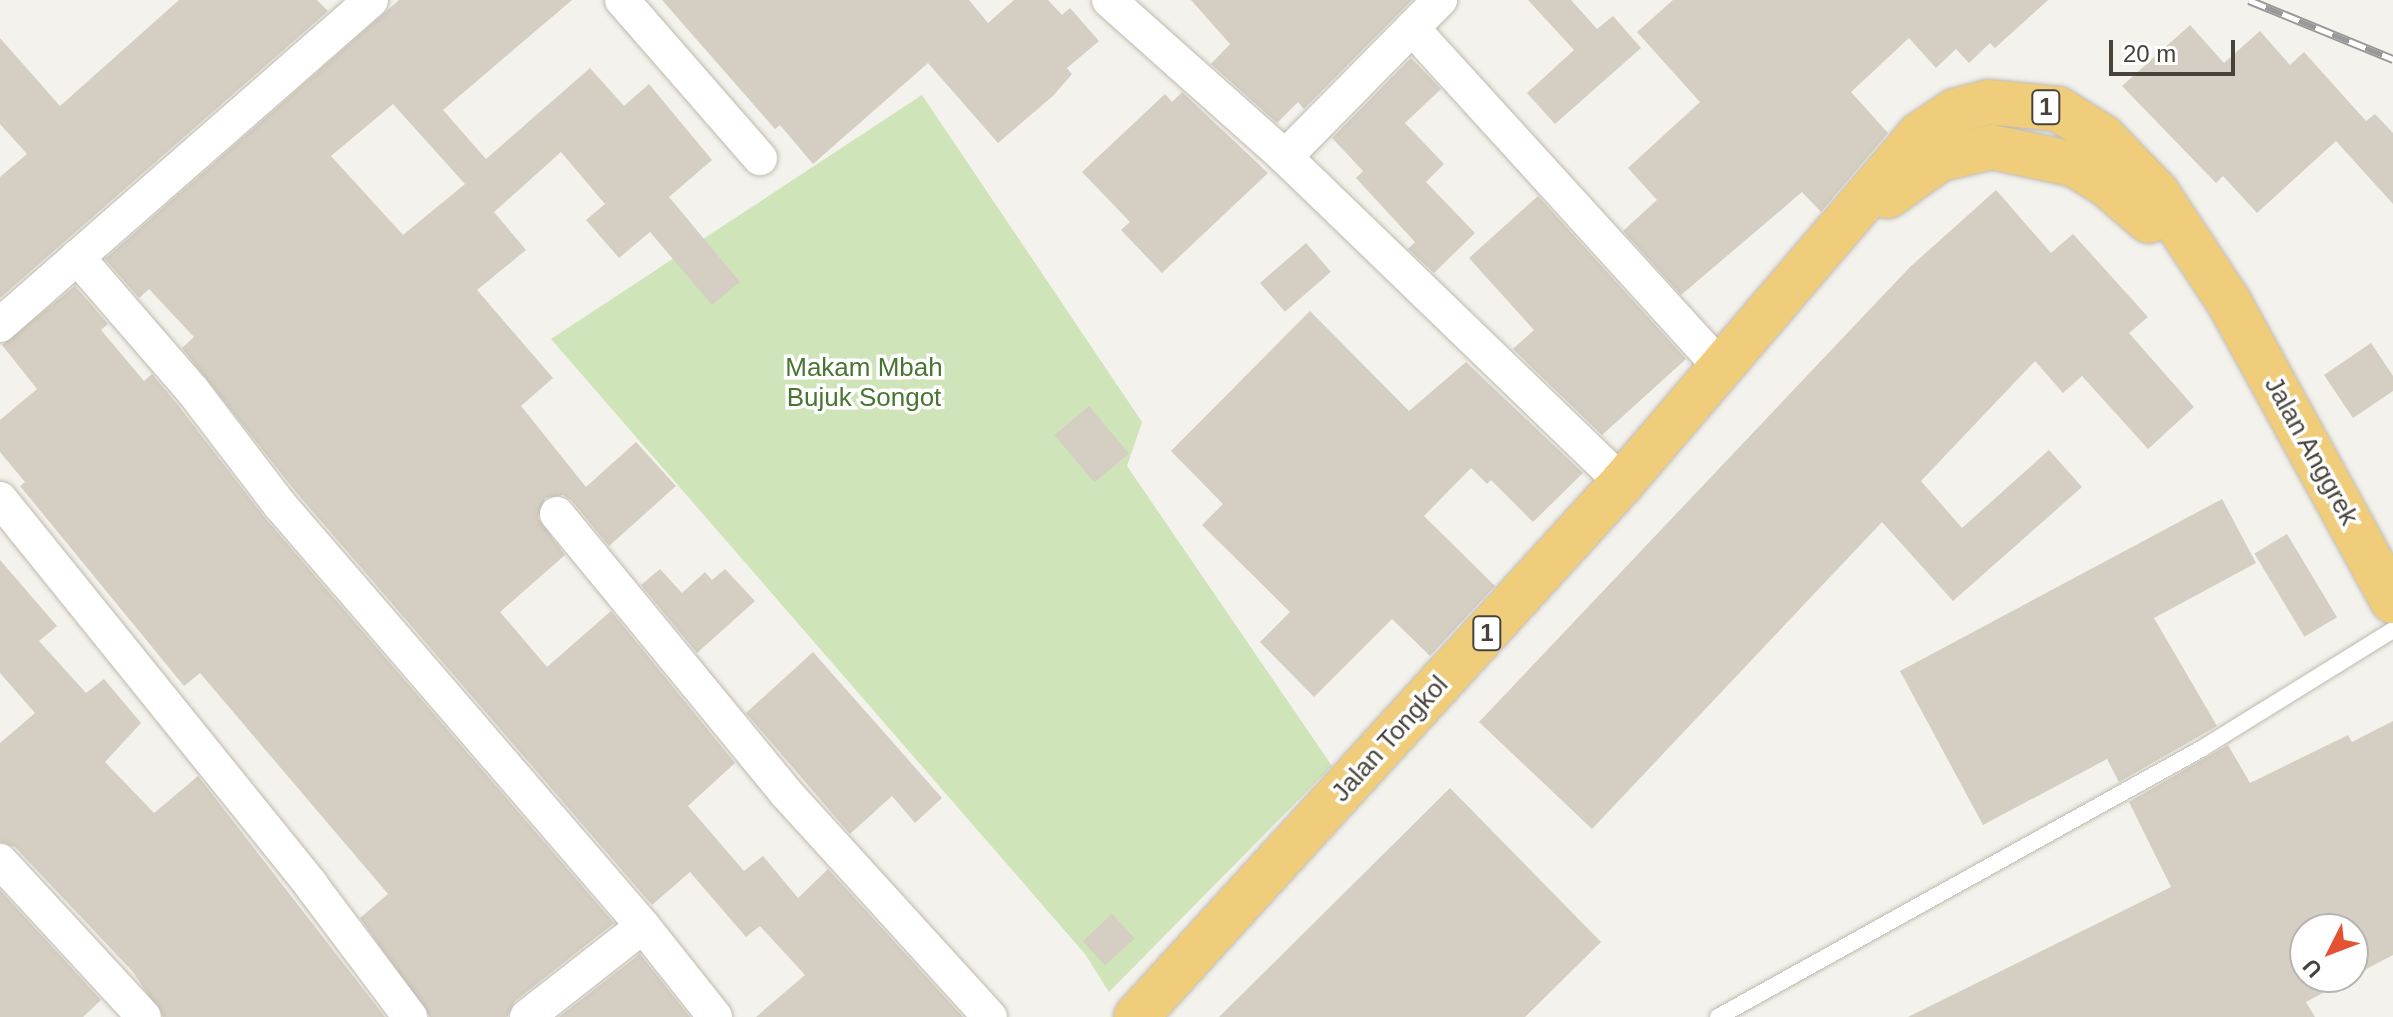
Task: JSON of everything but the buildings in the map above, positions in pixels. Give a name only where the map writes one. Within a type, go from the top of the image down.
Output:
[{"type":"highway","name":"Jalan Tongkol","points":[[1136,1017],[1622,483],[1919,135],[1955,111],[1988,102],[2058,109],[2103,137],[2157,193],[2229,302]]},
{"type":"highway","name":"Jalan Anggrek","points":[[2229,302],[2393,601]]},
{"type":"street","points":[[0,325],[371,0]]},
{"type":"street","points":[[622,0],[760,158]]},
{"type":"street","points":[[1109,0],[1285,157],[1622,483]]},
{"type":"street","points":[[1285,157],[1440,0]]},
{"type":"street","points":[[1412,28],[1722,369]]},
{"type":"street","points":[[77,257],[193,391],[280,505],[643,926],[715,1017]]},
{"type":"street","points":[[0,499],[311,885],[410,1017]]},
{"type":"street","points":[[557,514],[786,793],[990,1017]]},
{"type":"street","points":[[0,861],[144,1017]]},
{"type":"street","points":[[527,1017],[643,926]]},
{"type":"lane","points":[[1718,1017],[2201,749],[2393,630]]},
{"type":"green space","name":"Makam Mbah Bujuk Songot","points":[[922,95],[1142,422],[1127,466],[1332,766],[1109,992],[1085,954],[551,339]]},
{"type":"railway","points":[[2249,0],[2393,59]]}]
